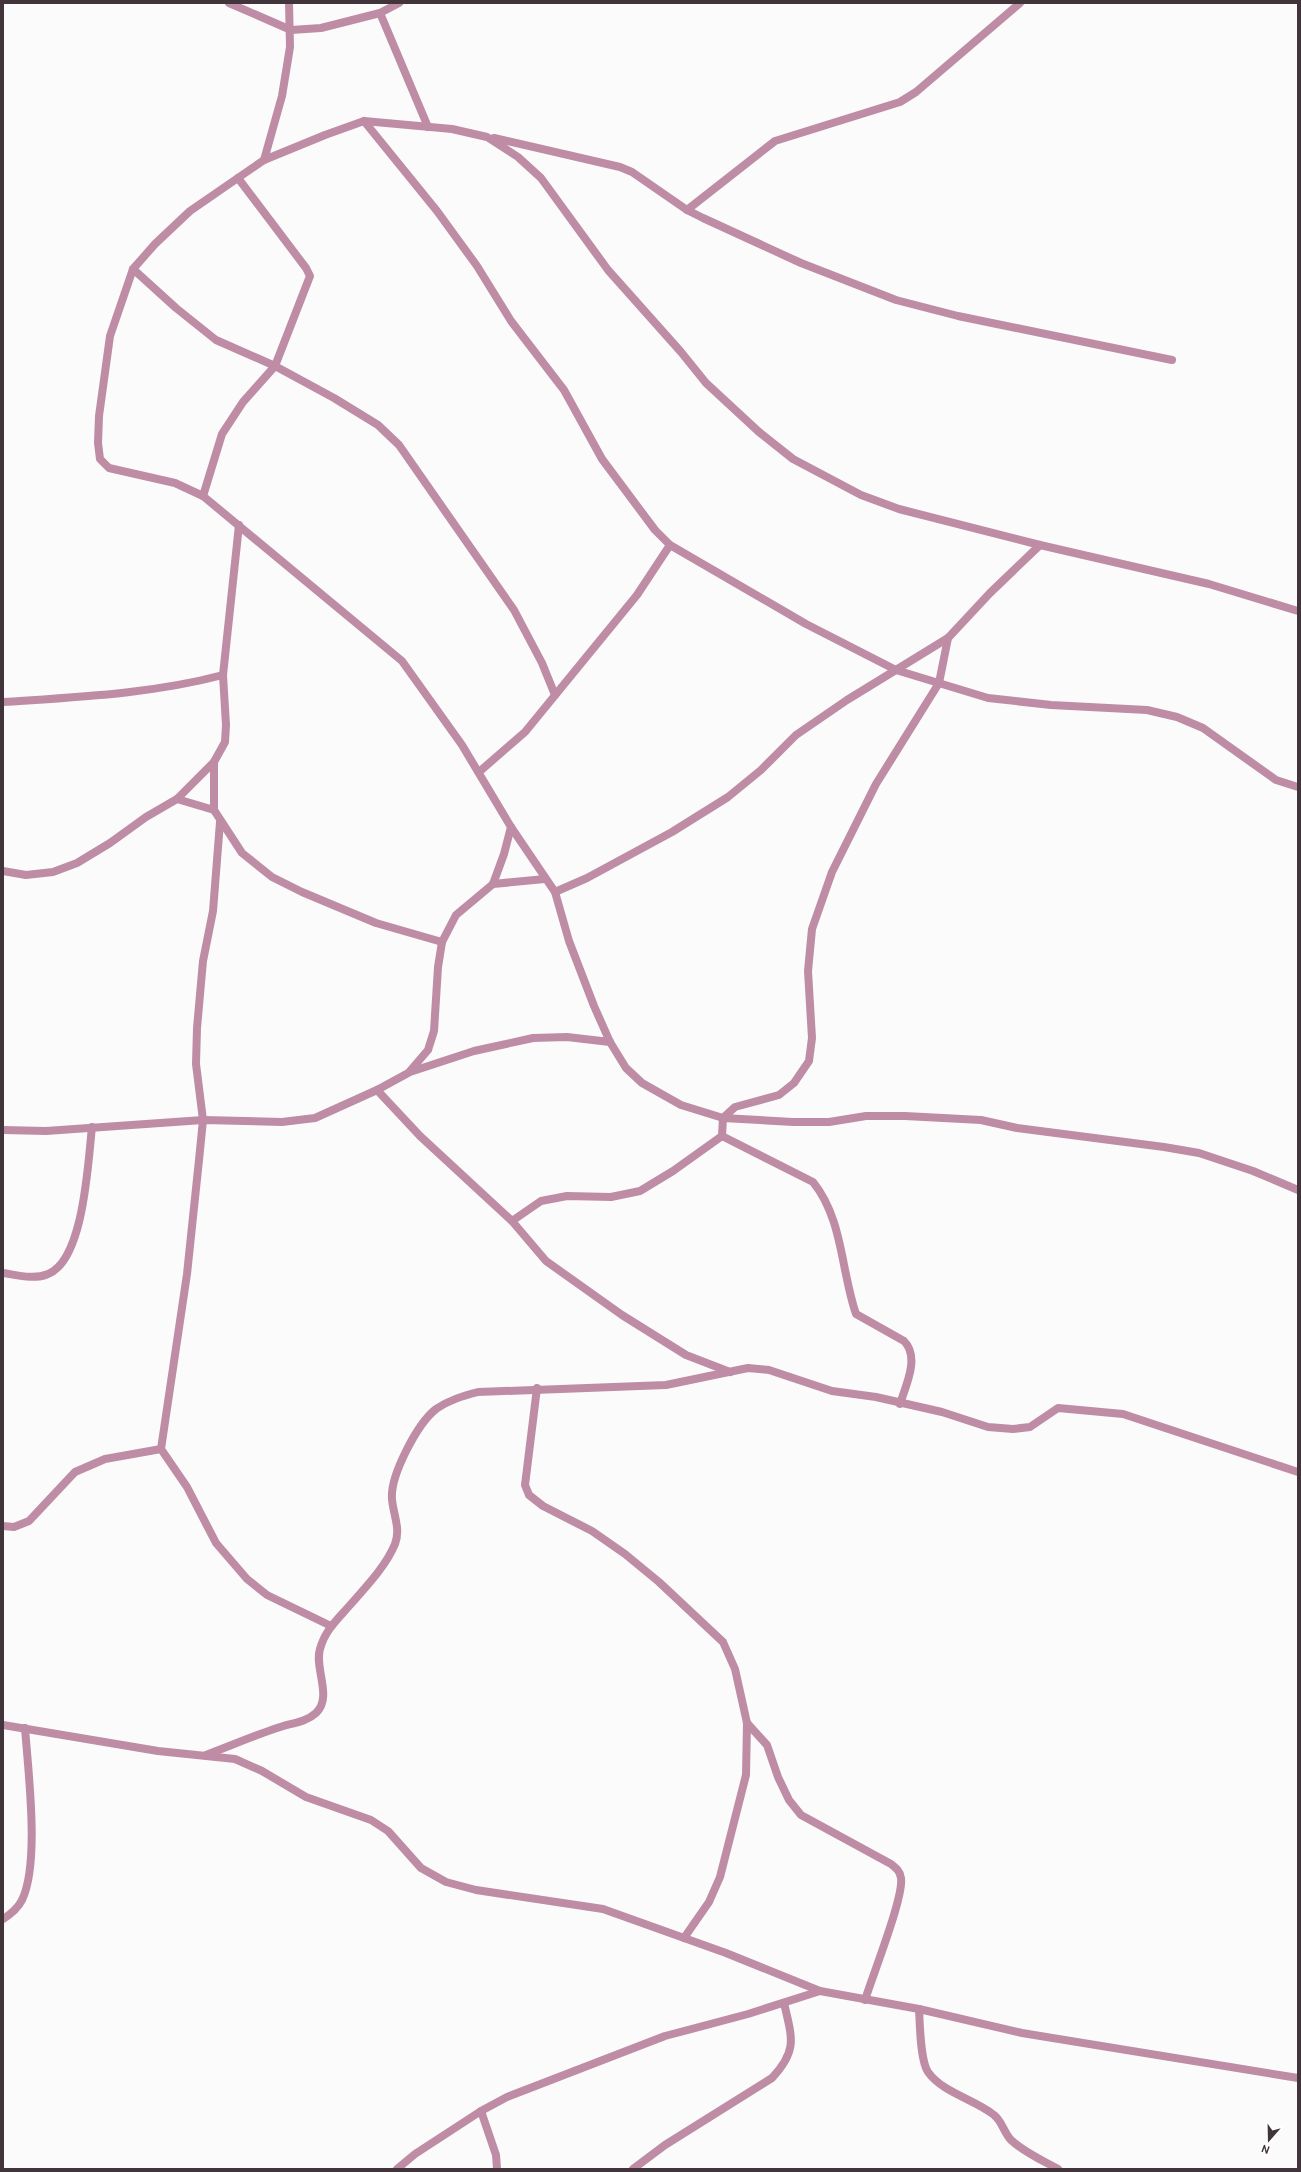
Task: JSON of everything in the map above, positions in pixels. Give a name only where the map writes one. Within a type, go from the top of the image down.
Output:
[{"type":"street","points":[[229,3],[291,30],[321,28],[380,13],[399,3]]},
{"type":"street","points":[[264,160],[282,96],[291,30],[289,3]]},
{"type":"street","points":[[687,210],[775,141],[900,102],[916,92],[1020,3]]},
{"type":"street","points":[[380,13],[428,127]]},
{"type":"street","points":[[1172,360],[958,316],[896,300],[801,263],[687,210],[632,172],[620,167],[452,129],[364,121],[264,160],[190,211],[155,244],[133,269],[110,336],[99,416],[98,443],[100,459],[109,468],[175,483],[203,496],[314,590],[402,661],[436,707],[479,772],[511,827],[555,892],[569,941],[610,1042],[626,1068],[642,1083],[681,1105],[723,1118],[793,1122],[829,1122],[866,1116],[905,1116],[981,1120],[1016,1128],[1164,1147],[1199,1153],[1298,1190]]},
{"type":"street","points":[[364,121],[437,211],[477,266],[511,321],[564,390],[602,459],[654,530],[670,545],[806,624],[896,670],[988,698],[1051,705],[1148,710],[1177,717],[1203,728],[1276,780],[1298,787]]},
{"type":"street","points":[[487,136],[518,156],[541,178],[608,270],[681,352],[706,383],[759,432],[793,459],[861,495],[899,509],[1040,545],[1209,584],[1298,611]]},
{"type":"street","points":[[203,496],[222,434],[243,402],[275,366],[310,276],[306,268],[238,178]]},
{"type":"street","points":[[133,269],[176,308],[216,340],[275,366],[378,425],[399,445],[514,610],[542,663],[555,695]]},
{"type":"street","points":[[3,871],[26,876],[53,872],[77,863],[110,843],[146,817],[177,799],[214,762],[225,742],[226,725],[223,675],[239,525]]},
{"type":"street","points":[[479,772],[526,732],[637,595],[670,545]]},
{"type":"street","points":[[555,892],[588,878],[672,832],[728,797],[761,770],[786,743],[796,735],[948,638],[990,593],[1040,545]]},
{"type":"street","points":[[722,1136],[723,1118],[735,1106],[779,1095],[794,1083],[809,1060],[812,1038],[808,971],[812,929],[832,872],[876,784],[939,684],[948,638]]},
{"type":"street","points":[[3,702],[142,692],[186,685],[223,675]]},
{"type":"street","points":[[214,762],[214,810],[220,822],[242,853],[272,877],[302,892],[376,923],[442,942]]},
{"type":"street","points":[[177,799],[214,810]]},
{"type":"street","points":[[220,822],[213,911],[203,961],[197,1028],[196,1064],[203,1120],[187,1274],[161,1449],[187,1487],[216,1543],[247,1579],[266,1596],[331,1626]]},
{"type":"street","points":[[410,1072],[428,1050],[434,1031],[438,967],[442,942],[456,915],[493,884],[504,854],[511,827]]},
{"type":"street","points":[[493,884],[545,879]]},
{"type":"street","points":[[3,1130],[46,1132],[92,1127],[203,1120],[282,1122],[315,1118],[377,1090],[410,1072],[474,1051],[533,1038],[567,1037],[610,1042]]},
{"type":"street","points":[[377,1090],[420,1136],[512,1221],[546,1262],[622,1315],[686,1355],[730,1372]]},
{"type":"street","points":[[3,1273],[31,1277],[48,1274],[62,1265],[72,1247],[79,1225],[92,1127]]},
{"type":"street","points":[[512,1221],[541,1201],[567,1196],[611,1198],[640,1191],[673,1171],[722,1136]]},
{"type":"street","points":[[722,1136],[813,1182],[823,1195],[835,1226],[856,1314],[904,1341],[910,1348],[912,1359],[900,1404]]},
{"type":"street","points":[[205,1755],[278,1728],[305,1721],[317,1712],[322,1699],[319,1650],[331,1626],[350,1605],[384,1562],[395,1543],[398,1527],[392,1499],[393,1482],[415,1435],[435,1410],[452,1399],[478,1392],[537,1388],[666,1385],[748,1368],[769,1370],[832,1391],[876,1397],[900,1404],[942,1412],[988,1427],[1013,1429],[1030,1427],[1058,1408],[1123,1414],[1298,1472]]},
{"type":"street","points":[[537,1388],[524,1485],[529,1495],[543,1506],[592,1531],[625,1554],[659,1582],[723,1642],[735,1669],[748,1723],[746,1775],[720,1877],[709,1902],[684,1938]]},
{"type":"street","points":[[3,1526],[14,1526],[29,1521],[75,1472],[105,1459],[161,1449]]},
{"type":"street","points":[[748,1723],[767,1746],[778,1777],[789,1800],[801,1815],[891,1864],[899,1871],[902,1880],[898,1898],[865,2000]]},
{"type":"street","points":[[3,1725],[158,1751],[235,1759],[262,1771],[306,1797],[372,1820],[388,1831],[421,1868],[446,1882],[476,1890],[603,1909],[726,1953],[820,1991],[919,2009],[1022,2033],[1298,2078]]},
{"type":"street","points":[[3,1918],[12,1914],[22,1899],[29,1873],[31,1837],[24,1728]]},
{"type":"street","points":[[397,2169],[415,2154],[481,2111],[507,2097],[621,2051],[665,2036],[784,2003],[820,1991]]},
{"type":"street","points":[[633,2169],[665,2145],[772,2078],[786,2063],[791,2046],[784,2003]]},
{"type":"street","points":[[919,2009],[921,2046],[927,2071],[943,2086],[976,2103],[996,2116],[1010,2139],[1029,2154],[1058,2169]]},
{"type":"street","points":[[481,2111],[496,2155],[497,2169]]}]
